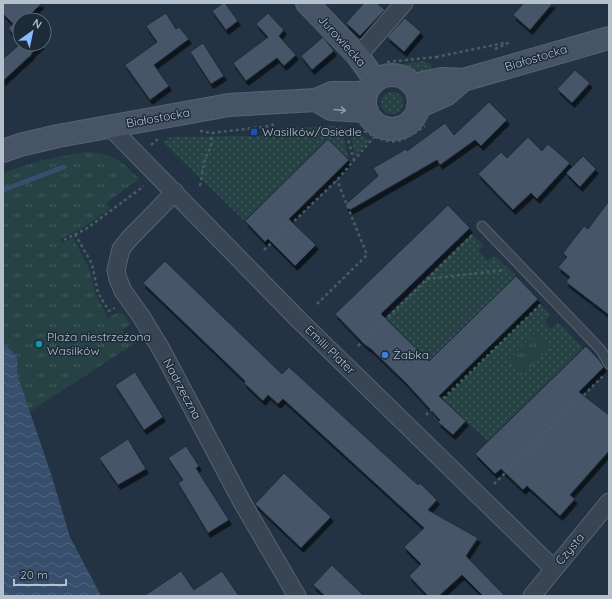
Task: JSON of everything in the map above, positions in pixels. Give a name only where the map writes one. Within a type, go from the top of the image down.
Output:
[{"type":"main road","name":"Jurowiecka","points":[[307,3],[358,56],[367,103]]},
{"type":"main road","name":"Białostocka","points":[[413,85],[442,79],[464,80],[609,38]]},
{"type":"main road","points":[[395,75],[405,78],[413,85],[418,95],[423,115],[414,116],[408,123],[399,128],[380,126],[371,120],[367,103],[385,76],[395,75]]},
{"type":"main road","name":"Białostocka","points":[[423,115],[464,80]]},
{"type":"main road","name":"Białostocka","points":[[3,151],[20,145],[58,136],[229,105],[316,100],[331,109],[367,103]]},
{"type":"street","points":[[358,56],[404,3]]},
{"type":"street","name":"Emilii Plater","points":[[110,127],[299,320],[554,569]]},
{"type":"street","name":"Nadrzeczna","points":[[174,192],[121,249],[116,270],[118,279],[123,290],[144,320],[161,349],[242,502],[297,596]]},
{"type":"street","name":"Czysta","points":[[532,596],[609,502]]},
{"type":"lane","points":[[482,226],[600,350],[609,364]]},
{"type":"path","points":[[436,57],[510,42]]},
{"type":"path","points":[[367,103],[374,137]]},
{"type":"path","points":[[374,137],[380,140],[395,142],[408,137],[423,115]]},
{"type":"path","points":[[194,130],[212,133],[270,126],[282,121]]},
{"type":"path","points":[[345,128],[354,161]]},
{"type":"path","points":[[200,186],[205,158],[211,146],[212,133]]},
{"type":"path","points":[[139,156],[162,135]]},
{"type":"path","points":[[264,250],[337,180],[374,137]]},
{"type":"path","points":[[317,304],[368,255],[337,180]]},
{"type":"path","points":[[64,240],[86,229],[149,182]]},
{"type":"path","points":[[358,346],[482,226]]},
{"type":"path","points":[[75,234],[92,264],[98,293],[109,311],[129,299]]},
{"type":"path","points":[[426,279],[523,268]]},
{"type":"path","points":[[426,415],[548,296]]},
{"type":"path","points":[[494,484],[609,370]]},
{"type":"green space","points":[[424,61],[431,64],[434,74],[417,75],[392,66]]},
{"type":"green space","points":[[392,92],[400,95],[403,103],[400,111],[392,114],[384,111],[381,103],[384,95]]},
{"type":"green space","points":[[341,126],[349,160],[328,139],[245,221],[164,143],[170,137],[262,136],[278,128]]},
{"type":"green space","points":[[349,128],[369,140],[355,156]]},
{"type":"green space","points":[[87,152],[111,156],[127,167],[139,179],[106,203],[110,208],[84,227],[60,239],[63,243],[73,238],[89,268],[96,295],[108,318],[117,313],[123,314],[130,324],[122,330],[128,339],[140,332],[143,338],[29,412],[17,374],[19,365],[15,354],[6,347],[3,342],[3,174],[34,163]]},
{"type":"green space","points":[[472,235],[483,245],[478,251],[488,261],[494,255],[516,276],[405,384],[392,370],[415,347],[393,326],[371,349],[363,341]]},
{"type":"green space","points":[[540,304],[551,315],[545,322],[551,329],[558,322],[583,348],[488,441],[452,408],[438,422],[430,412]]},
{"type":"green space","points":[[536,332],[551,347],[522,376],[507,361]]},
{"type":"water","points":[[3,342],[15,354],[17,359],[17,374],[51,474],[70,537],[101,596],[3,596]]},
{"type":"building","points":[[3,3],[42,3],[33,12],[12,12],[12,23],[3,14]]},
{"type":"building","points":[[225,3],[238,21],[226,30],[212,11]]},
{"type":"building","points":[[364,3],[377,3],[385,10],[360,36],[346,23]]},
{"type":"building","points":[[524,3],[553,3],[530,30],[513,15]]},
{"type":"building","points":[[166,13],[176,29],[179,27],[189,39],[154,65],[169,86],[150,100],[125,65],[157,42],[146,26]]},
{"type":"building","points":[[268,13],[284,30],[279,36],[296,55],[284,66],[277,58],[246,81],[233,63],[268,37],[256,24]]},
{"type":"building","points":[[405,18],[421,32],[404,52],[387,37]]},
{"type":"building","points":[[12,25],[12,33],[8,28]]},
{"type":"building","points":[[323,37],[334,51],[312,70],[301,56]]},
{"type":"building","points":[[203,43],[224,76],[211,84],[190,52]]},
{"type":"building","points":[[12,51],[33,52],[30,57],[3,81],[3,59]]},
{"type":"building","points":[[575,70],[590,83],[572,103],[557,89]]},
{"type":"building","points":[[489,102],[507,120],[481,146],[475,140],[440,165],[437,160],[350,210],[345,205],[378,176],[373,168],[406,149],[407,151],[445,123],[454,135]]},
{"type":"building","points":[[528,137],[542,151],[548,144],[570,163],[537,199],[531,193],[513,210],[478,174],[501,152],[507,158]]},
{"type":"building","points":[[328,139],[349,160],[289,219],[316,245],[295,266],[268,239],[265,242],[245,221]]},
{"type":"building","points":[[583,156],[596,169],[580,187],[566,173]]},
{"type":"building","points":[[609,201],[609,315],[566,282],[570,277],[558,267],[567,257],[563,253],[584,226],[588,229]]},
{"type":"building","points":[[448,205],[470,228],[381,314],[429,361],[516,276],[538,299],[439,396],[466,421],[453,435],[438,422],[440,420],[406,383],[365,345],[335,314]]},
{"type":"building","points":[[165,261],[282,374],[289,367],[418,485],[420,483],[437,500],[428,510],[478,538],[466,556],[505,596],[483,596],[462,575],[439,596],[428,596],[409,576],[421,564],[404,547],[424,528],[283,399],[278,404],[268,395],[263,401],[244,383],[245,381],[143,283]]},
{"type":"building","points":[[586,346],[604,367],[579,392],[609,415],[609,451],[570,495],[575,499],[560,516],[527,486],[523,490],[501,469],[495,474],[475,454]]},
{"type":"building","points":[[135,372],[163,417],[144,430],[115,385]]},
{"type":"building","points":[[128,439],[146,469],[118,485],[99,458]]},
{"type":"building","points":[[186,446],[199,466],[196,468],[229,520],[208,533],[178,483],[183,480],[168,458]]},
{"type":"building","points":[[284,473],[331,517],[301,548],[255,504]]},
{"type":"building","points":[[332,565],[364,596],[325,596],[313,585]]},
{"type":"building","points":[[181,571],[194,590],[222,571],[239,596],[144,596]]},
{"type":"waterway","points":[[3,190],[64,167]]},
{"type":"place","name":"Wasilków/Osiedle","points":[[254,132]]},
{"type":"place","name":"Plaża niestrzeżona Wasilków","points":[[39,344]]},
{"type":"place","name":"Żabka","points":[[385,355]]}]
